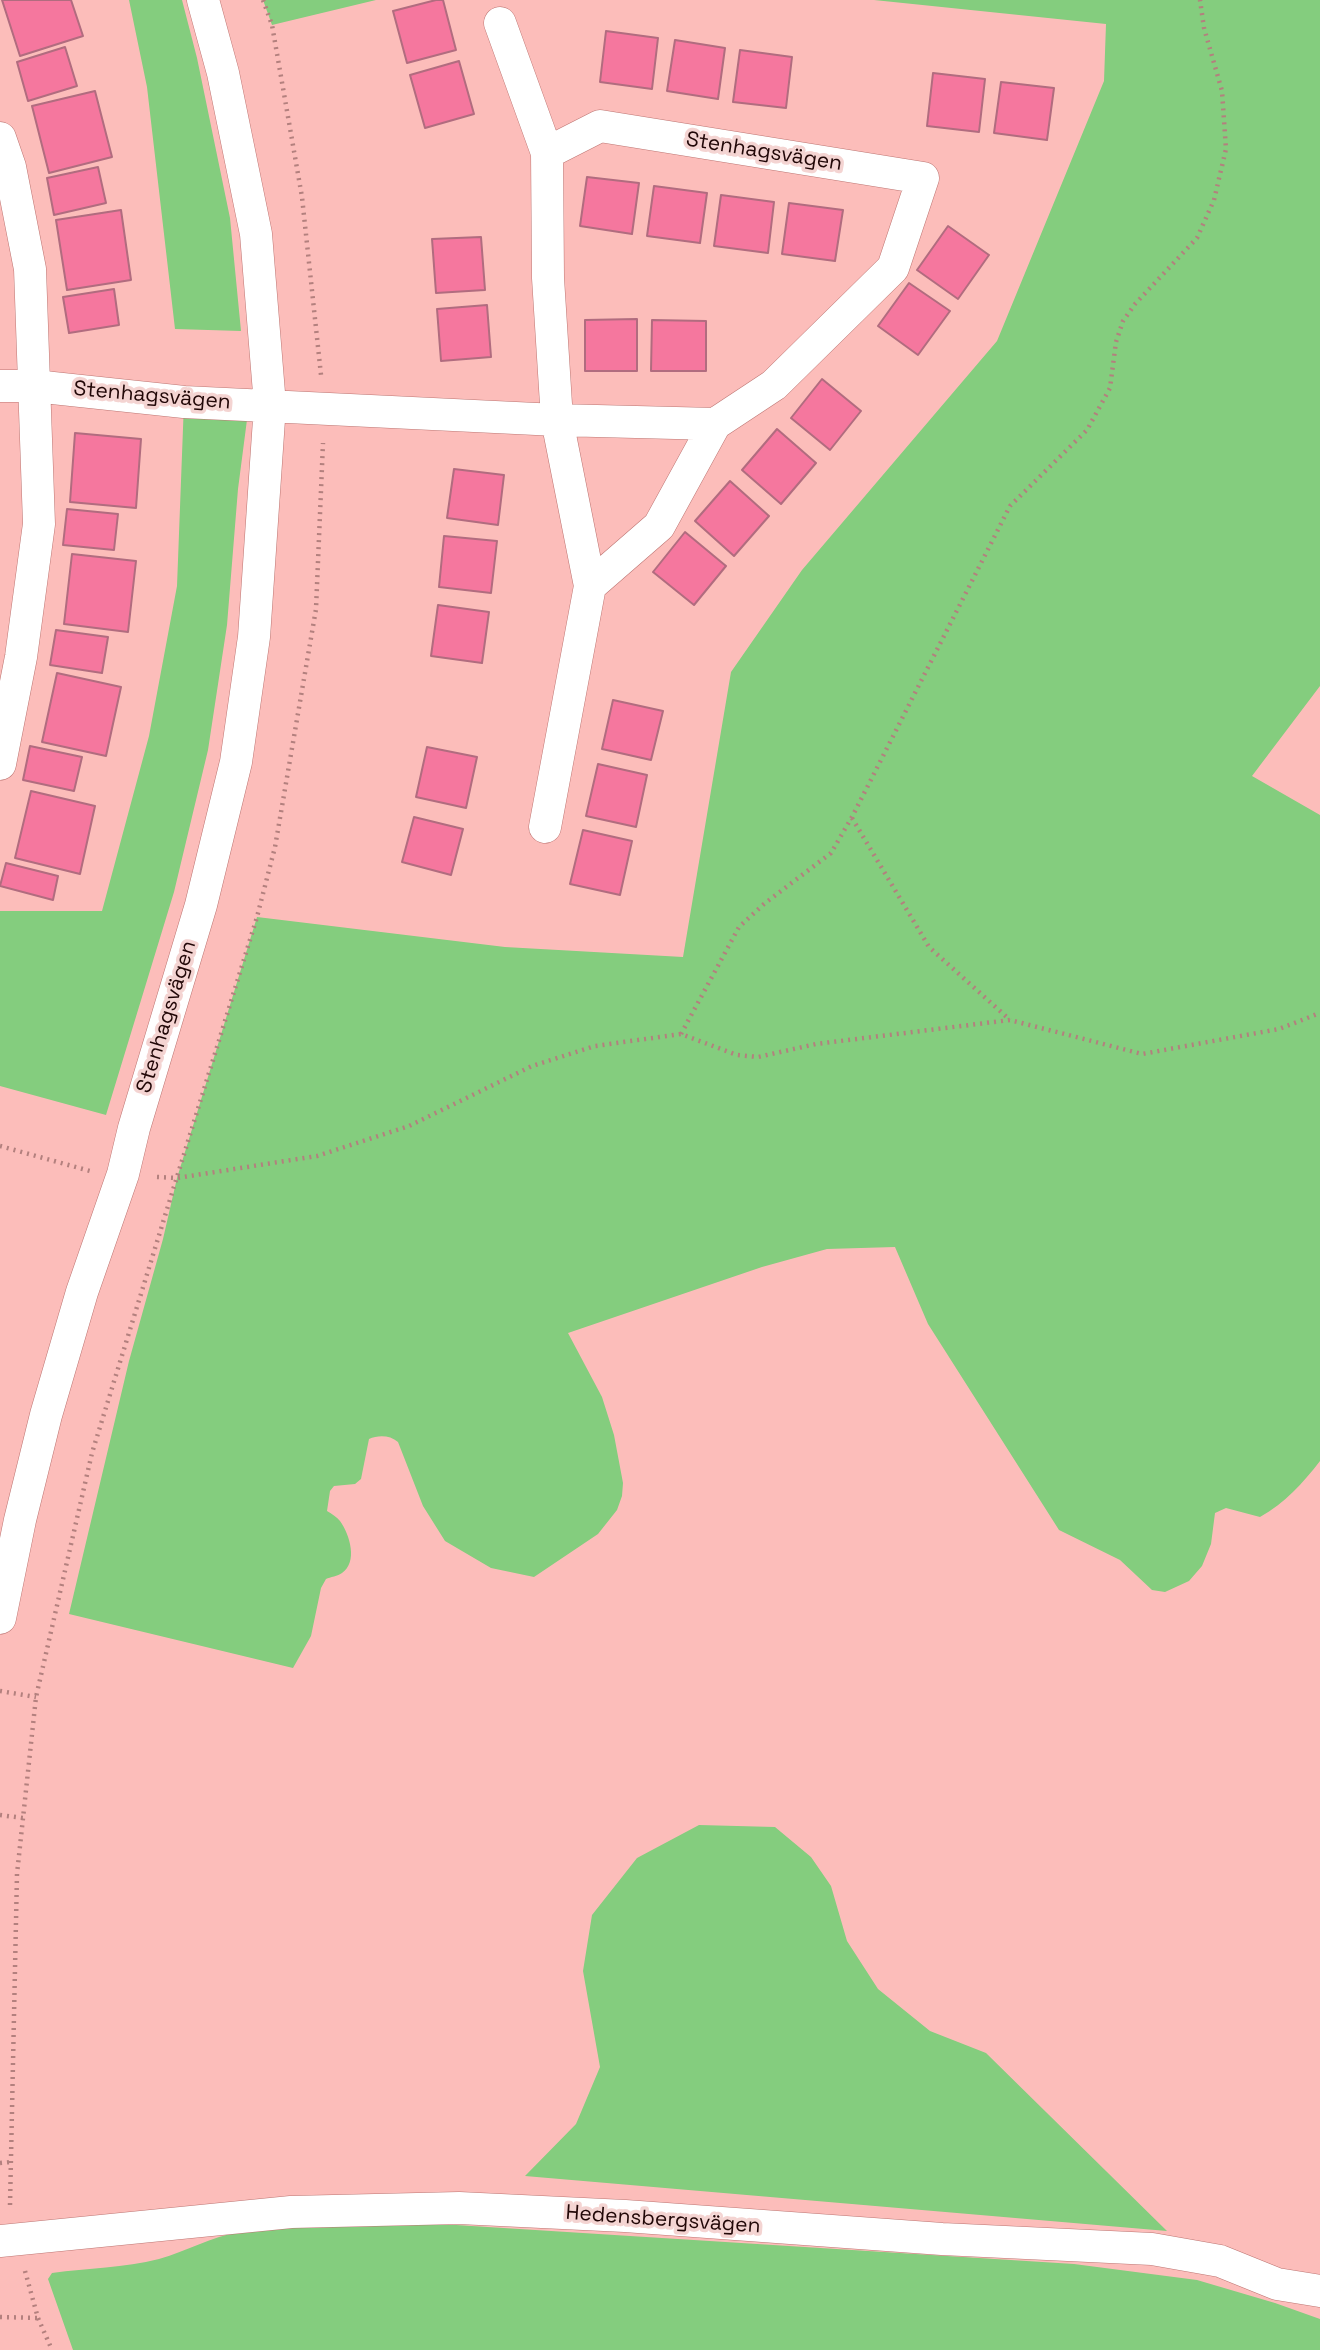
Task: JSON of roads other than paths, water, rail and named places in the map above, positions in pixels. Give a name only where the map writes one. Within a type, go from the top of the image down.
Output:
[{"type":"street","name":"Stenhagsvägen","points":[[0,1618],[20,1520],[46,1415],[82,1292],[122,1174],[201,905],[236,762],[254,637],[270,404],[256,234],[223,73],[203,0]]},
{"type":"street","points":[[500,23],[547,153],[548,278],[557,420],[590,586],[545,827]]},
{"type":"street","name":"Stenhagsvägen","points":[[547,153],[600,126],[923,178],[893,268],[774,385],[715,424],[659,526],[590,586]]},
{"type":"street","points":[[0,138],[10,167],[30,269],[39,524],[21,657],[0,764]]},
{"type":"street","name":"Stenhagsvägen","points":[[0,386],[34,386],[184,402],[270,404],[557,420],[715,424]]},
{"type":"street","name":"Hedensbergsvägen","points":[[8,2240],[291,2212],[459,2208],[625,2216],[942,2239],[1152,2249],[1220,2261],[1277,2284],[1320,2291]]}]
